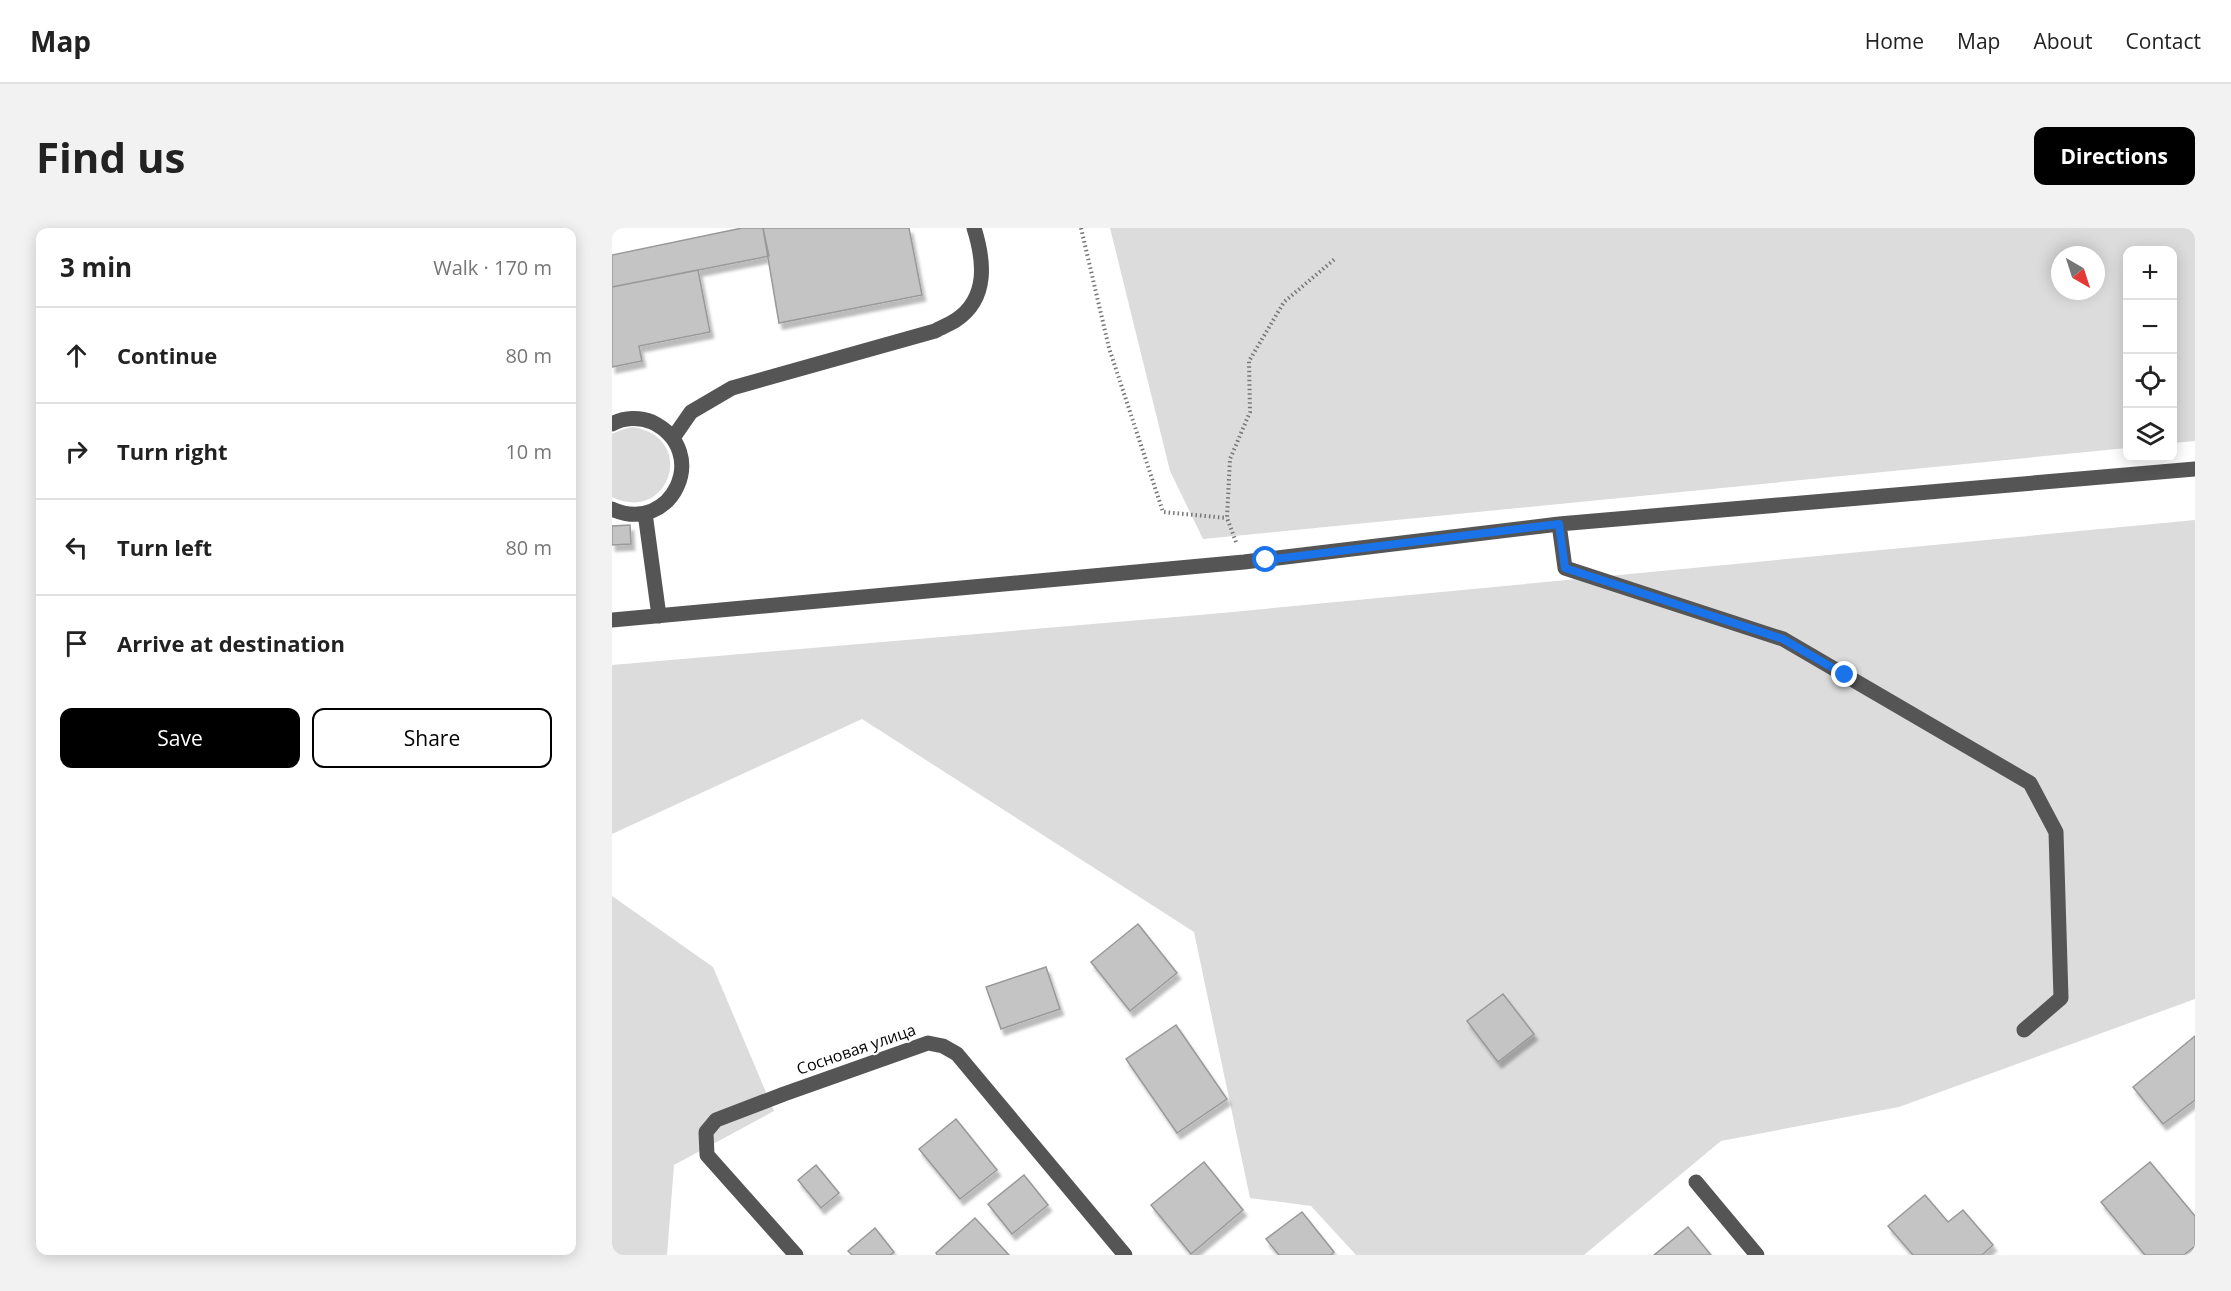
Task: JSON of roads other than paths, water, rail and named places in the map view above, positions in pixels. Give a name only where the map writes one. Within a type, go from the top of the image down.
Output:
[{"type":"street","points":[[673,438],[692,412],[732,388],[935,331],[958,319],[974,300],[982,278],[982,252],[974,228]]},
{"type":"street","points":[[612,424],[631,418],[647,420],[662,427],[673,438],[680,452],[682,468],[680,483],[672,497],[660,507],[645,513],[629,514],[612,509]]},
{"type":"street","points":[[612,620],[1244,562],[1559,524],[2195,469]]},
{"type":"street","points":[[645,513],[659,616]]},
{"type":"street","points":[[1559,524],[1565,568],[1783,639],[2030,783],[2056,832],[2061,998],[2024,1030]]},
{"type":"street","name":"Сосновая улица","points":[[796,1255],[707,1155],[706,1132],[716,1120],[928,1043],[943,1046],[957,1054],[1125,1255]]},
{"type":"street","points":[[1696,1182],[1757,1255]]}]
